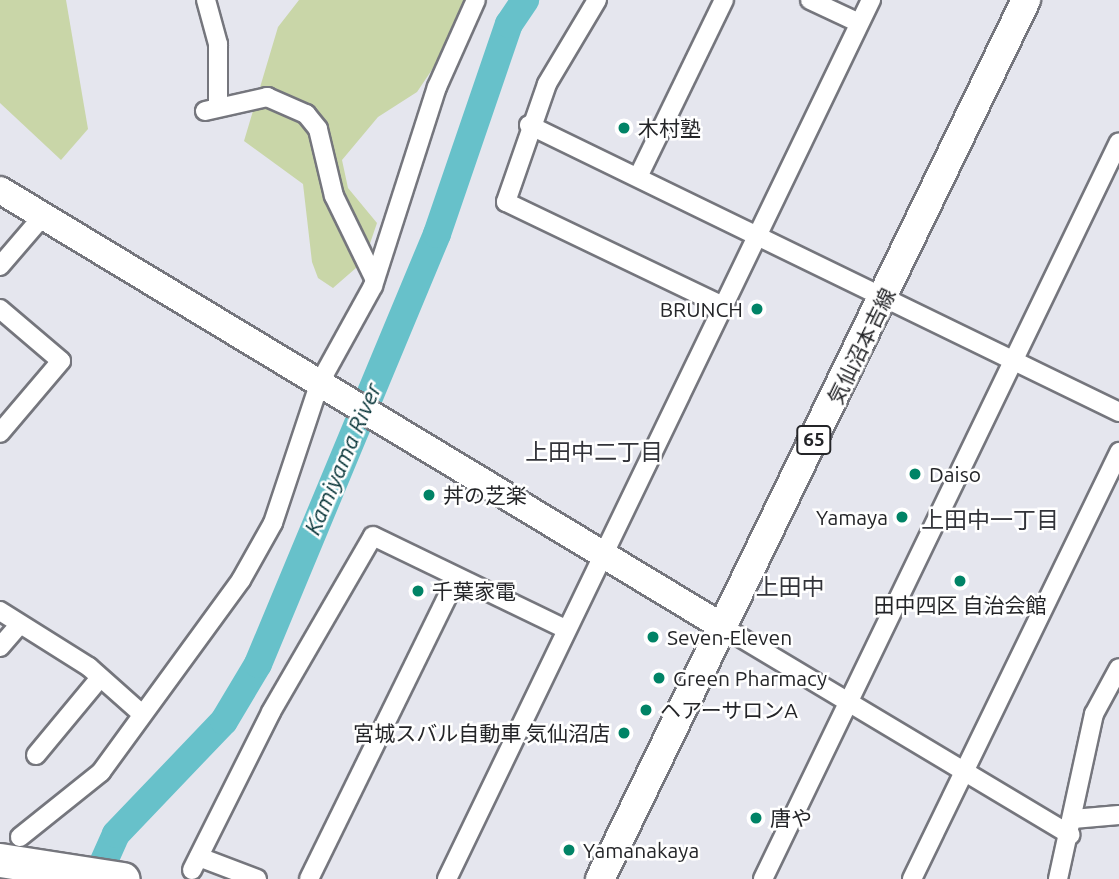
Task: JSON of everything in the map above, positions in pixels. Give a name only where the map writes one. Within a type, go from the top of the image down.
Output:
[{"type":"highway","points":[[10,849],[35,866],[123,879]]},
{"type":"main road","name":"気仙沼本吉線","points":[[600,879],[883,300],[1026,0]]},
{"type":"street","points":[[206,0],[218,44],[211,109],[267,97],[306,114],[318,129],[334,196],[375,280]]},
{"type":"street","points":[[10,849],[101,772],[241,580],[273,523],[323,384],[375,280],[437,88],[476,0]]},
{"type":"street","points":[[597,0],[529,125],[506,202],[721,305]]},
{"type":"street","points":[[638,177],[724,0]]},
{"type":"street","points":[[810,0],[859,23]]},
{"type":"street","points":[[446,879],[563,628],[871,0]]},
{"type":"street","points":[[529,125],[758,234],[1015,365],[1119,412]]},
{"type":"street","points":[[763,879],[853,702],[1119,142]]},
{"type":"street","points":[[0,190],[965,771],[1072,827],[1119,816]]},
{"type":"street","points":[[0,266],[43,216]]},
{"type":"street","points":[[0,309],[61,361],[0,433]]},
{"type":"street","points":[[912,879],[1119,452]]},
{"type":"street","points":[[257,879],[195,863],[271,712],[373,536],[563,628]]},
{"type":"street","points":[[309,879],[457,577]]},
{"type":"street","points":[[0,611],[18,626],[100,678],[142,714]]},
{"type":"street","points":[[0,647],[18,626]]},
{"type":"street","points":[[1058,879],[1072,827],[1094,714],[1119,668]]},
{"type":"street","points":[[36,755],[100,678]]},
{"type":"green space","points":[[0,0],[66,0],[88,129],[61,160],[0,103]]},
{"type":"green space","points":[[299,0],[479,0],[417,92],[378,117],[342,160],[348,188],[377,223],[364,261],[333,288],[318,278],[312,262],[303,184],[244,141],[278,27]]},
{"type":"waterway","name":"Kamiyama River","points":[[96,879],[116,834],[224,721],[258,664],[437,234],[509,24],[525,0]]},
{"type":"place","name":"木村塾","points":[[624,128]]},
{"type":"place","name":"BRUNCH","points":[[757,309]]},
{"type":"place","name":"Daiso","points":[[915,474]]},
{"type":"place","name":"丼の芝楽","points":[[429,495]]},
{"type":"place","name":"Yamaya","points":[[902,517]]},
{"type":"place","name":"田中四区 自治会館","points":[[960,581]]},
{"type":"place","name":"千葉家電","points":[[418,591]]},
{"type":"place","name":"Seven-Eleven","points":[[653,637]]},
{"type":"place","name":"Green Pharmacy","points":[[659,678]]},
{"type":"place","name":"ヘアーサロンA","points":[[646,710]]},
{"type":"place","name":"宮城スバル自動車 気仙沼店","points":[[624,733]]},
{"type":"place","name":"唐や","points":[[756,818]]},
{"type":"place","name":"Yamanakaya","points":[[569,850]]},
{"type":"district","name":"上田中二丁目","points":[[594,452]]},
{"type":"district","name":"上田中一丁目","points":[[990,520]]},
{"type":"district","name":"上田中","points":[[790,587]]}]
